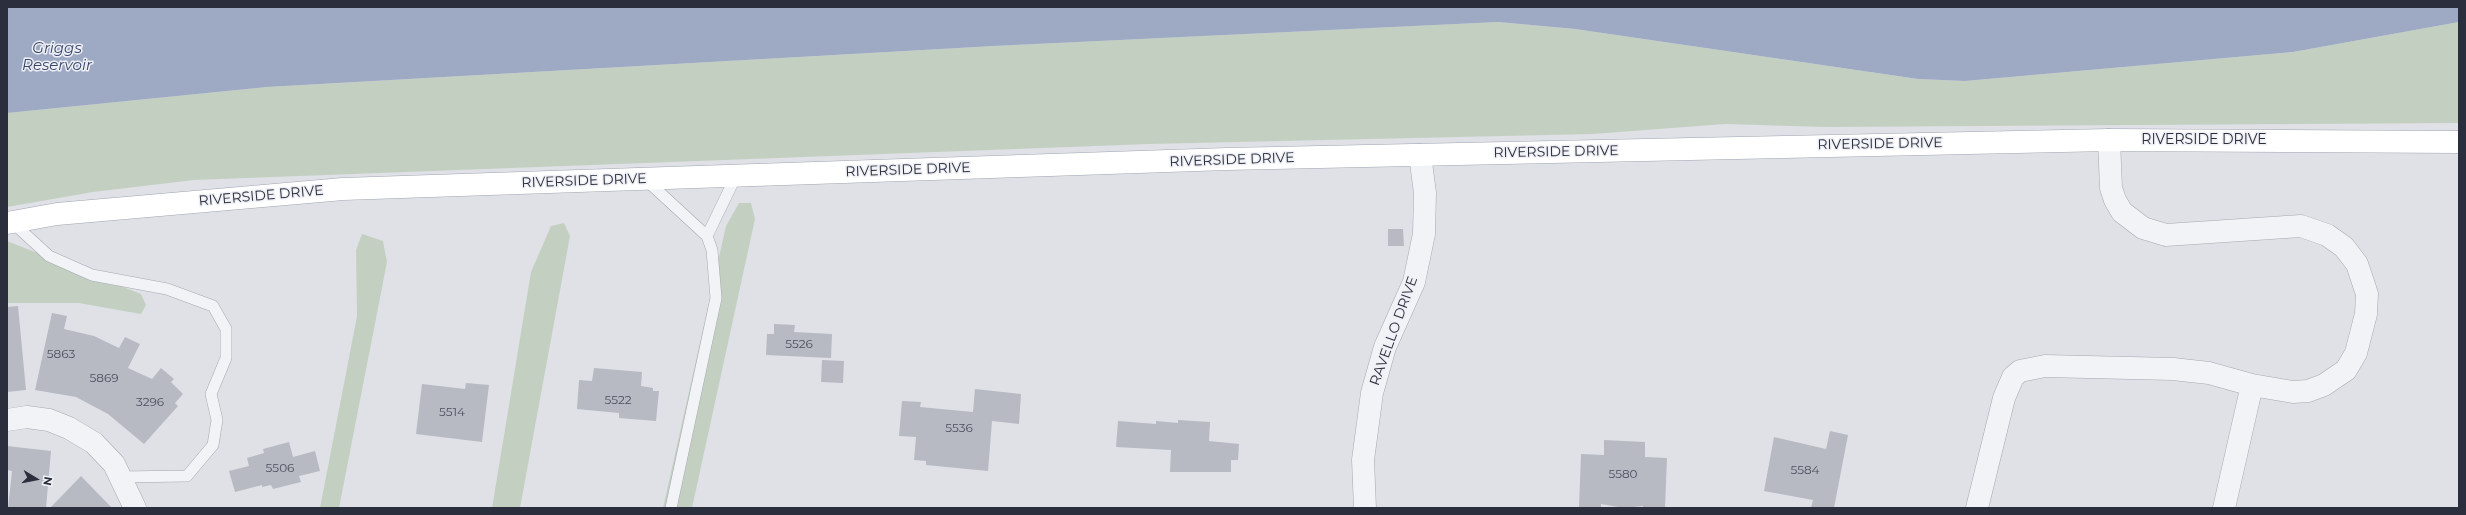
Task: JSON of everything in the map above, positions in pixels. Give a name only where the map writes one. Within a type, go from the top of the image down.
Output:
[{"type":"main road","name":"RIVERSIDE DRIVE","points":[[10,223],[56,214],[343,189],[644,179],[1420,155],[2109,140],[2459,142]]},
{"type":"street","points":[[1977,508],[2004,398],[2013,378],[2020,371],[2045,366],[2174,369],[2209,373],[2252,385],[2293,392],[2308,390],[2324,385],[2346,370],[2356,353],[2366,314],[2367,294],[2357,264],[2344,247],[2327,235],[2301,226],[2166,235],[2143,228],[2122,212],[2115,200],[2111,188],[2109,140]]},
{"type":"street","name":"RAVELLO DRIVE","points":[[1365,508],[1363,460],[1372,392],[1385,347],[1414,282],[1424,234],[1425,193],[1420,155]]},
{"type":"street","points":[[2224,508],[2252,385]]},
{"type":"street","points":[[17,418],[49,420],[69,428],[94,443],[114,464],[135,508]]},
{"type":"lane","points":[[707,236],[736,176]]},
{"type":"lane","points":[[644,179],[707,236],[712,250],[716,298],[671,508]]},
{"type":"lane","points":[[10,223],[49,256],[92,276],[167,289],[213,306],[226,329],[226,358],[212,394],[217,420],[213,444],[187,476],[120,477]]},
{"type":"green space","points":[[1498,22],[1575,29],[1918,79],[1965,81],[2293,52],[2459,22],[2459,123],[1825,127],[1725,124],[1593,134],[1149,144],[194,180],[93,192],[7,207],[7,113],[267,87],[994,46]]},
{"type":"green space","points":[[739,203],[751,203],[755,219],[692,508],[663,508],[726,226]]},
{"type":"green space","points":[[564,223],[570,236],[520,508],[492,508],[531,272],[551,226]]},
{"type":"green space","points":[[362,234],[383,241],[387,262],[339,508],[320,508],[357,316],[356,250]]},
{"type":"green space","points":[[7,241],[141,294],[146,305],[141,314],[79,303],[7,303]]},
{"type":"water","name":"Griggs Reservoir","points":[[7,7],[2459,7],[2459,22],[2293,52],[1965,81],[1918,79],[1575,29],[1498,22],[994,46],[267,87],[7,113]]},
{"type":"building","points":[[1388,229],[1403,229],[1404,246],[1388,246]]},
{"type":"building","points":[[18,306],[26,390],[7,392],[7,307]]},
{"type":"building","points":[[52,313],[67,316],[64,329],[94,336],[119,348],[125,337],[140,344],[128,368],[152,379],[161,368],[174,379],[171,382],[183,394],[175,403],[178,406],[144,444],[108,414],[76,397],[35,390]]},
{"type":"building","points":[[774,324],[795,325],[794,332],[832,334],[831,358],[766,355],[767,334],[774,334]]},
{"type":"building","points":[[822,360],[844,361],[843,383],[821,382]]},
{"type":"building","points":[[594,368],[642,372],[641,386],[653,388],[653,391],[659,391],[656,421],[619,418],[619,413],[577,409],[579,380],[592,381]]},
{"type":"building","points":[[466,383],[489,385],[482,442],[416,434],[422,384],[465,389]]},
{"type":"building","points":[[975,389],[1021,394],[1019,424],[992,421],[988,471],[926,465],[926,461],[914,460],[916,437],[899,436],[902,401],[921,402],[920,407],[973,412]]},
{"type":"building","points":[[1178,420],[1210,422],[1209,441],[1239,444],[1238,460],[1231,460],[1231,472],[1170,472],[1171,450],[1116,447],[1118,421],[1156,424],[1156,421],[1178,423]]},
{"type":"building","points":[[1830,431],[1848,435],[1834,508],[1811,508],[1813,500],[1764,491],[1774,437],[1826,449]]},
{"type":"building","points":[[1604,440],[1645,442],[1645,457],[1667,458],[1665,508],[1643,508],[1643,506],[1624,508],[1601,504],[1601,508],[1579,508],[1581,454],[1604,455]]},
{"type":"building","points":[[289,442],[293,457],[315,451],[320,471],[299,476],[301,482],[273,489],[271,485],[262,487],[262,485],[235,492],[229,471],[249,466],[247,458],[264,453],[263,449]]},
{"type":"building","points":[[7,446],[51,451],[46,508],[8,508],[12,471],[7,470]]},
{"type":"building","points":[[81,476],[112,508],[50,508]]}]
